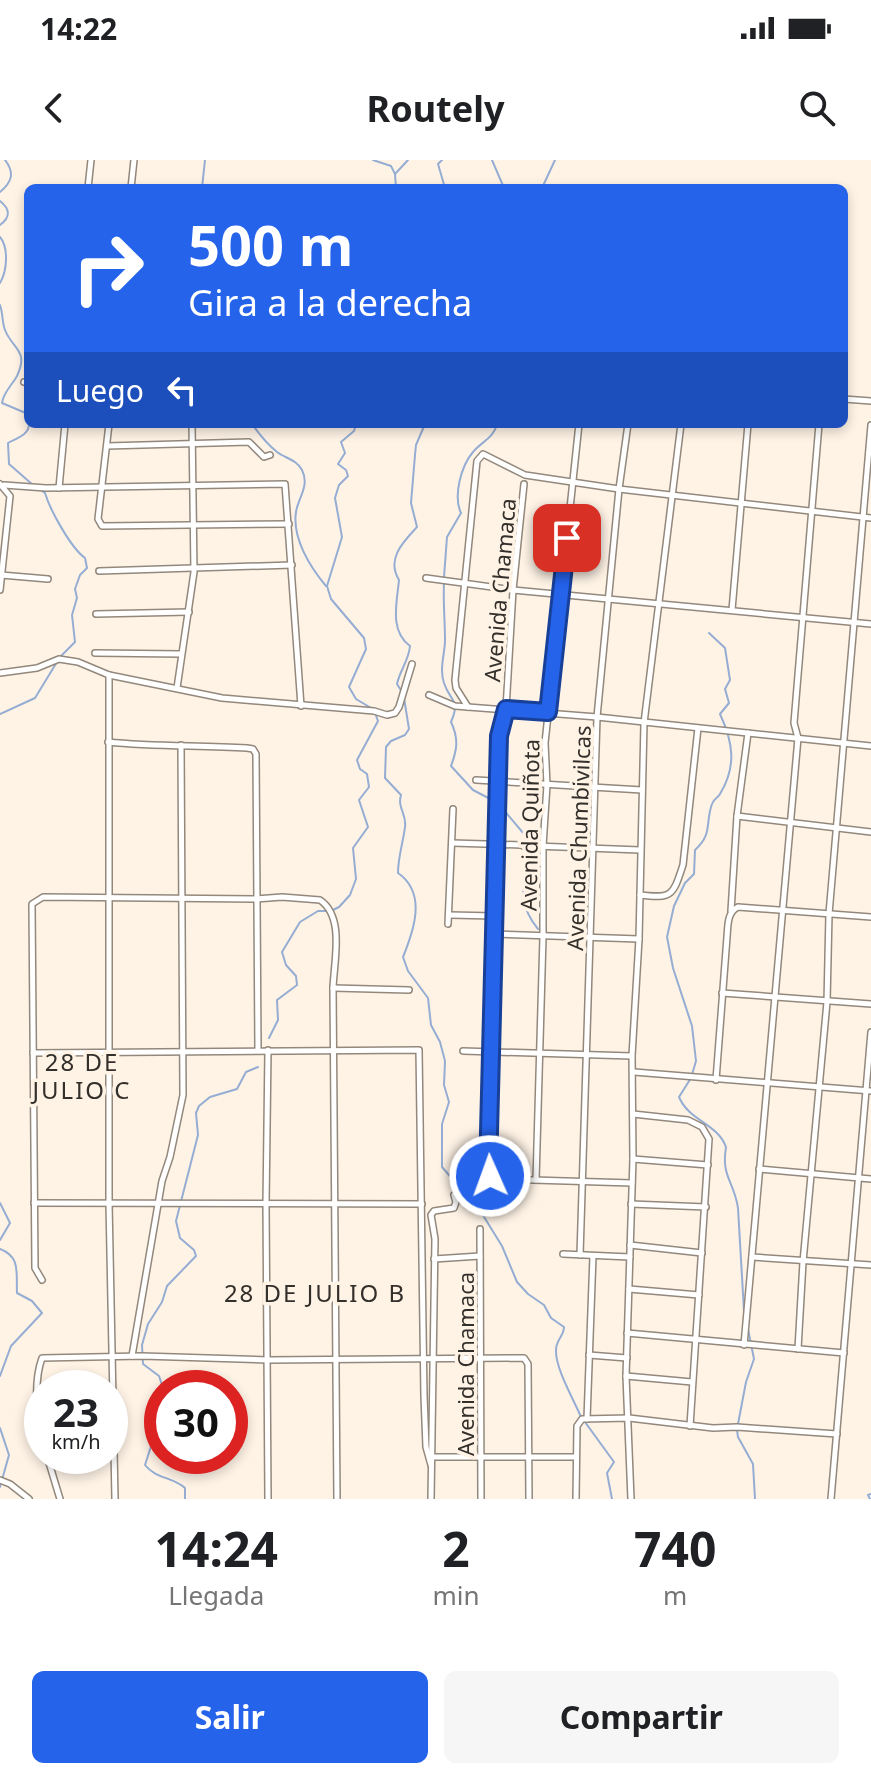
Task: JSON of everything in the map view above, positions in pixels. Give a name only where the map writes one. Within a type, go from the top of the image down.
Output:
[{"type":"street","points":[[88,184],[91,160]]},
{"type":"street","points":[[131,184],[134,160]]},
{"type":"street","points":[[848,399],[871,401]]},
{"type":"street","points":[[798,1349],[817,1088],[827,1002],[829,914],[867,517],[871,425]]},
{"type":"street","points":[[59,488],[65,428]]},
{"type":"street","points":[[109,428],[98,519],[102,526],[289,524]]},
{"type":"street","points":[[177,688],[194,568],[192,428]]},
{"type":"street","name":"Avenida Quiñota","points":[[536,1180],[547,785],[545,743],[579,428]]},
{"type":"street","name":"Avenida Chumbivilcas","points":[[580,1255],[597,717],[627,428]]},
{"type":"street","points":[[631,1499],[626,1376],[633,1159],[632,1056],[639,939],[644,723],[680,428]]},
{"type":"street","points":[[732,610],[748,428]]},
{"type":"street","points":[[744,1345],[798,738],[794,723],[801,617],[819,428]]},
{"type":"street","points":[[107,446],[249,442],[264,457],[270,455]]},
{"type":"street","points":[[468,707],[456,688],[455,680],[477,461],[483,454],[525,475],[573,483],[867,517]]},
{"type":"street","points":[[2,484],[59,488],[285,484],[301,706]]},
{"type":"street","points":[[0,590],[10,496],[2,484]]},
{"type":"street","name":"Avenida Chamaca","points":[[524,484],[513,590],[506,709],[499,736],[488,1172],[490,1176],[501,1179],[536,1180]]},
{"type":"street","points":[[99,571],[292,565]]},
{"type":"street","points":[[1,575],[48,579]]},
{"type":"street","points":[[426,578],[513,590],[871,624]]},
{"type":"street","points":[[96,614],[189,612]]},
{"type":"street","points":[[95,653],[181,654]]},
{"type":"street","points":[[0,673],[37,668],[59,659],[78,662],[109,675],[222,698],[374,711],[387,715],[395,713],[412,664]]},
{"type":"street","points":[[109,675],[110,1356],[115,1499]]},
{"type":"street","points":[[429,695],[455,706],[548,712],[871,746]]},
{"type":"street","points":[[640,895],[662,898],[671,894],[676,886],[683,865],[698,728]]},
{"type":"street","points":[[716,1080],[737,816],[748,733]]},
{"type":"street","points":[[108,742],[253,749],[256,754],[258,1050]]},
{"type":"street","points":[[132,1356],[159,1205],[183,1095],[181,745]]},
{"type":"street","points":[[476,780],[642,790]]},
{"type":"street","points":[[448,924],[453,809]]},
{"type":"street","points":[[737,816],[871,832]]},
{"type":"street","points":[[452,843],[521,845],[529,849],[543,846],[640,850]]},
{"type":"street","points":[[42,1280],[35,1268],[32,904],[43,897],[282,897],[324,903],[331,911],[335,928],[337,1499]]},
{"type":"street","points":[[731,912],[738,907],[871,917]]},
{"type":"street","points":[[450,915],[494,916]]},
{"type":"street","points":[[494,934],[639,939]]},
{"type":"street","points":[[333,988],[409,990]]},
{"type":"street","points":[[722,993],[871,1004]]},
{"type":"street","points":[[831,1499],[871,1032]]},
{"type":"street","points":[[268,1050],[268,1499]]},
{"type":"street","points":[[33,1053],[419,1050],[423,1358],[426,1447],[431,1461]]},
{"type":"street","points":[[463,1051],[632,1056]]},
{"type":"street","points":[[634,1072],[868,1091]]},
{"type":"street","points":[[633,1114],[688,1120],[702,1127],[709,1139],[690,1426]]},
{"type":"street","points":[[633,1159],[708,1165]]},
{"type":"street","points":[[759,1169],[871,1179]]},
{"type":"street","points":[[536,1180],[632,1183]]},
{"type":"street","points":[[431,1499],[434,1259],[431,1215],[434,1211],[454,1208],[454,1195]]},
{"type":"street","points":[[34,1203],[422,1204]]},
{"type":"street","points":[[631,1204],[706,1207]]},
{"type":"street","name":"Avenida Chamaca","points":[[480,1229],[481,1499]]},
{"type":"street","points":[[630,1245],[702,1253]]},
{"type":"street","points":[[563,1254],[630,1257]]},
{"type":"street","points":[[434,1259],[480,1256]]},
{"type":"street","points":[[587,1419],[593,1256]]},
{"type":"street","points":[[752,1257],[871,1265]]},
{"type":"street","points":[[629,1289],[699,1295]]},
{"type":"street","points":[[627,1333],[844,1353]]},
{"type":"street","points":[[589,1355],[627,1358]]},
{"type":"street","points":[[39,1370],[42,1358],[110,1356],[268,1360],[481,1357],[527,1360],[529,1499]]},
{"type":"street","points":[[626,1376],[693,1382]]},
{"type":"street","points":[[576,1499],[577,1426],[582,1419],[629,1418],[690,1426],[837,1434]]},
{"type":"street","points":[[431,1461],[481,1457],[576,1457]]},
{"type":"street","points":[[52,1474],[60,1499]]},
{"type":"street","points":[[0,1480],[29,1499]]},
{"type":"waterway","points":[[0,192],[11,177],[5,160]]},
{"type":"waterway","points":[[202,184],[205,160]]},
{"type":"waterway","points":[[373,160],[391,166],[396,184]]},
{"type":"waterway","points":[[395,174],[408,160]]},
{"type":"waterway","points":[[442,160],[438,164],[444,184]]},
{"type":"waterway","points":[[492,160],[502,184]]},
{"type":"waterway","points":[[544,184],[555,160]]},
{"type":"waterway","points":[[0,201],[8,213],[0,225]]},
{"type":"waterway","points":[[0,237],[6,260],[0,283]]},
{"type":"waterway","points":[[0,305],[5,330],[21,355],[17,376],[2,403],[24,412]]},
{"type":"waterway","points":[[28,428],[25,434],[8,443],[9,464],[33,485]]},
{"type":"waterway","points":[[255,428],[273,449],[294,461],[302,470],[305,481],[296,512],[297,532],[308,561],[326,586]]},
{"type":"waterway","points":[[355,428],[341,442],[345,453],[338,464],[348,476],[339,485],[335,498],[342,537],[327,586],[331,599],[364,638],[366,649],[349,687],[356,699],[371,708]]},
{"type":"waterway","points":[[402,692],[397,684],[410,646],[403,640],[397,624],[399,580],[394,565],[398,551],[417,527],[411,503],[416,445],[423,428]]},
{"type":"waterway","points":[[444,577],[447,537],[461,513],[458,490],[462,473],[476,448],[495,428]]},
{"type":"waterway","points":[[42,491],[68,538],[85,558],[87,568],[80,575],[75,589],[77,598],[72,615],[75,642],[60,657]]},
{"type":"waterway","points":[[444,583],[442,672],[455,709],[451,722],[456,744],[451,766],[473,790],[498,803],[529,840],[525,906],[538,929]]},
{"type":"waterway","points":[[709,633],[725,648],[730,680],[725,689],[729,703],[720,714],[728,734],[731,764],[725,784],[712,804],[704,839],[695,850],[694,874],[685,883],[674,906],[667,937],[673,968],[692,1026],[696,1061],[691,1078],[679,1097],[689,1112],[716,1132],[726,1147],[727,1172],[738,1208],[744,1311]]},
{"type":"waterway","points":[[0,714],[35,698],[57,662]]},
{"type":"waterway","points":[[404,698],[409,729],[386,747],[385,778],[401,795],[405,822],[398,873],[407,881],[415,901],[414,924],[403,957],[408,971],[428,998],[431,1025],[445,1061],[444,1085],[449,1102],[442,1124],[442,1167],[481,1212],[502,1246],[517,1282],[544,1305],[551,1318],[564,1327],[556,1347],[556,1357],[581,1417]]},
{"type":"waterway","points":[[269,1038],[278,1020],[277,1000],[297,985],[296,976],[286,965],[282,952],[300,922],[318,911],[331,911],[339,907],[350,895],[356,879],[353,848],[368,827],[359,800],[369,787],[367,774],[360,769],[357,760],[378,721],[375,713]]},
{"type":"waterway","points":[[151,1370],[143,1364],[142,1345],[148,1324],[162,1302],[167,1286],[196,1256],[194,1250],[180,1238],[176,1221],[198,1135],[196,1113],[210,1097],[237,1089],[246,1072],[258,1067]]},
{"type":"waterway","points":[[0,1203],[10,1223],[0,1240]]},
{"type":"waterway","points":[[0,1249],[14,1261],[17,1293],[32,1301],[42,1313],[11,1346],[0,1376]]},
{"type":"waterway","points":[[738,1424],[754,1359],[748,1329]]},
{"type":"waterway","points":[[585,1422],[614,1462],[607,1473],[612,1499]]},
{"type":"waterway","points":[[0,1428],[9,1455],[0,1487]]},
{"type":"waterway","points":[[737,1430],[753,1464],[755,1499]]},
{"type":"waterway","points":[[156,1474],[185,1488],[185,1499]]},
{"type":"waterway","points":[[870,1499],[868,1495],[871,1494]]},
{"type":"district","name":"28 DE JULIO C","points":[[82,1075]]},
{"type":"district","name":"28 DE JULIO B","points":[[315,1292]]},
{"type":"route","points":[[490,1176],[499,736],[506,709],[548,712],[567,538]]}]
